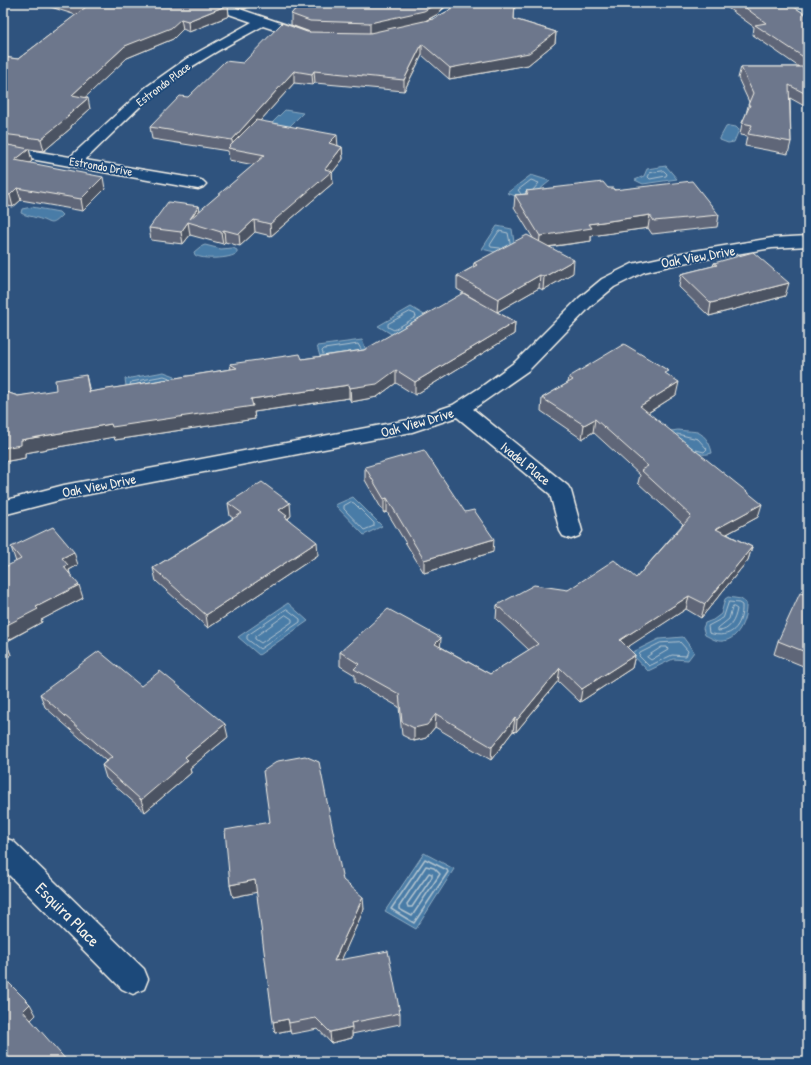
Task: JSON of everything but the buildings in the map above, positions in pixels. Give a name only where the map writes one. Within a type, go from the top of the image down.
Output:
[{"type":"street","points":[[210,3],[308,37],[324,38]]},
{"type":"street","points":[[422,28],[443,18],[451,10],[455,3]]},
{"type":"street","name":"Estrondo Place","points":[[74,162],[150,91],[224,42],[263,21]]},
{"type":"street","name":"Estrondo Drive","points":[[3,150],[198,184]]},
{"type":"street","name":"Oak View Drive","points":[[3,508],[64,492],[412,426],[460,409],[522,366],[553,333],[608,283],[638,268],[682,258],[765,245],[808,241]]},
{"type":"street","name":"Ivadel Place","points":[[460,409],[560,491],[571,531]]},
{"type":"street","name":"Esquira Place","points":[[3,850],[133,979]]},
{"type":"water","points":[[285,110],[303,113],[285,131],[267,128]]},
{"type":"water","points":[[726,127],[736,127],[739,130],[734,142],[728,143],[720,140],[720,138]]},
{"type":"water","points":[[666,166],[677,179],[643,184],[635,180],[644,176],[647,169]]},
{"type":"water","points":[[531,175],[550,181],[527,200],[507,193]]},
{"type":"water","points":[[32,207],[59,212],[62,215],[55,222],[50,223],[21,213],[22,209]]},
{"type":"water","points":[[497,226],[512,229],[515,249],[499,253],[482,249]]},
{"type":"water","points":[[205,245],[221,249],[233,248],[237,250],[237,253],[229,257],[216,258],[204,258],[195,255],[194,252]]},
{"type":"water","points":[[411,307],[426,316],[393,335],[378,326]]},
{"type":"water","points":[[362,340],[367,353],[321,360],[317,346]]},
{"type":"water","points":[[164,372],[175,376],[176,381],[127,392],[125,379]]},
{"type":"water","points":[[678,430],[700,433],[708,441],[712,453],[700,454],[689,449],[671,431]]},
{"type":"water","points":[[353,497],[382,526],[364,535],[335,505]]},
{"type":"water","points":[[728,597],[741,599],[746,603],[744,620],[738,632],[734,636],[723,641],[714,640],[705,635],[703,628],[705,623],[713,620],[721,614],[725,599]]},
{"type":"water","points":[[288,603],[308,621],[259,655],[238,637]]},
{"type":"water","points":[[683,637],[694,652],[688,660],[673,659],[648,671],[631,653],[659,639]]},
{"type":"water","points":[[424,853],[454,869],[416,929],[385,911]]}]
